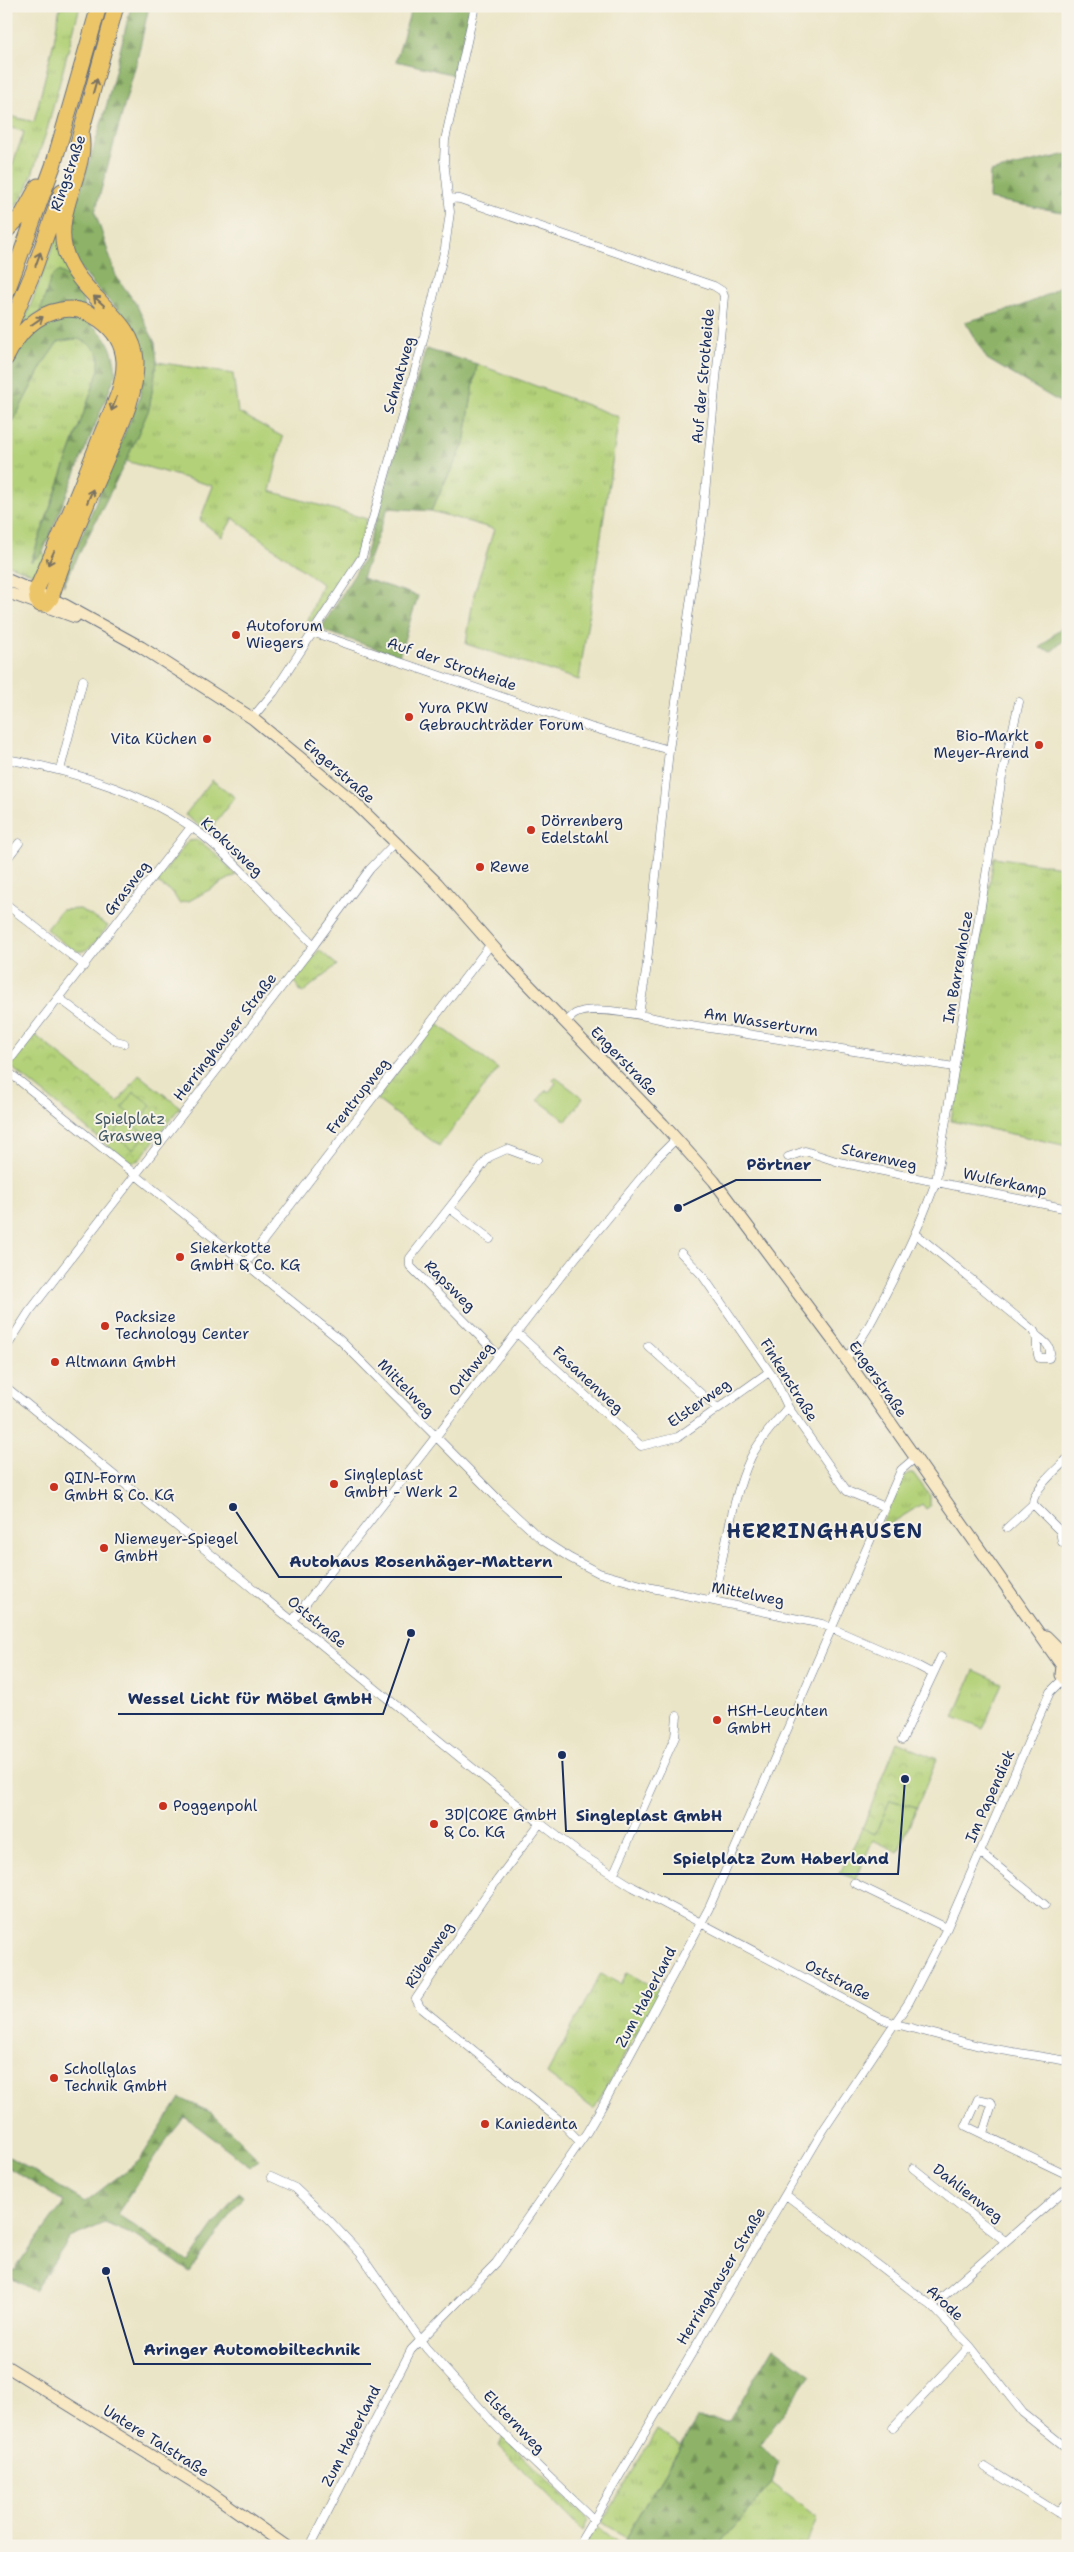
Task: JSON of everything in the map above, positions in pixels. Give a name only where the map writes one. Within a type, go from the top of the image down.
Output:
[{"type":"highway","name":"Ringstraße","points":[[6,294],[37,213],[69,117],[99,6]]},
{"type":"highway","name":"Ringstraße","points":[[6,336],[34,270],[82,133],[116,6]]},
{"type":"highway","points":[[6,232],[30,203],[53,138],[69,117]]},
{"type":"highway","points":[[42,598],[71,541],[128,407],[136,372],[136,357],[131,341],[107,309],[87,290],[69,263],[65,249],[66,208],[82,154],[82,133]]},
{"type":"highway","points":[[6,358],[20,334],[35,321],[50,312],[63,309],[78,310],[91,314],[106,324],[116,336],[122,348],[124,362],[119,390],[80,490],[42,598]]},
{"type":"main road","name":"Engerstraße","points":[[6,579],[141,647],[252,718],[352,801],[396,842],[676,1139],[735,1207],[1026,1613],[1031,1616],[1066,1662]]},
{"type":"main road","name":"Engerstraße","points":[[6,592],[42,598]]},
{"type":"main road","points":[[1065,1682],[1066,1662]]},
{"type":"main road","name":"Untere Talstraße","points":[[6,2366],[208,2491],[286,2546]]},
{"type":"street","name":"Schnatweg","points":[[252,718],[274,692],[362,556],[421,348],[445,248],[449,198],[444,160],[445,140],[475,6]]},
{"type":"street","name":"Auf der Strotheide","points":[[449,198],[460,199],[714,286],[722,291],[724,296],[703,514],[669,750],[646,972],[639,1014]]},
{"type":"street","name":"Auf der Strotheide","points":[[312,632],[599,730],[669,750]]},
{"type":"street","points":[[60,770],[84,680]]},
{"type":"street","name":"Im Barrenholze","points":[[845,1359],[855,1348],[869,1325],[916,1234],[936,1180],[1003,770],[1019,702]]},
{"type":"street","name":"Krokusweg","points":[[6,759],[60,770],[101,782],[158,808],[191,827],[225,855],[314,945]]},
{"type":"street","name":"Grasweg","points":[[6,1065],[85,966],[191,827]]},
{"type":"street","name":"Herringhauser Straße","points":[[6,1348],[29,1312],[314,945],[370,869],[396,842]]},
{"type":"street","points":[[6,860],[19,843]]},
{"type":"street","points":[[6,904],[85,966]]},
{"type":"street","name":"Frentrupweg","points":[[246,1264],[491,944]]},
{"type":"street","points":[[59,998],[116,1041],[124,1043]]},
{"type":"street","name":"Am Wasserturm","points":[[566,1022],[576,1014],[589,1012],[639,1014],[672,1022],[954,1067]]},
{"type":"street","name":"Mittelweg","points":[[6,1070],[134,1176],[340,1340],[435,1438],[542,1540],[570,1558],[599,1573],[652,1588],[741,1605],[833,1628]]},
{"type":"street","name":"Orthweg","points":[[293,1620],[517,1332],[651,1165],[676,1139]]},
{"type":"street","name":"Rapsweg","points":[[499,1356],[410,1266],[410,1258],[489,1157],[507,1149],[536,1160]]},
{"type":"street","name":"Starenweg","points":[[788,1157],[804,1150],[839,1162],[925,1181],[936,1180]]},
{"type":"street","name":"Wulferkamp","points":[[936,1180],[1068,1209]]},
{"type":"street","points":[[449,1208],[490,1240]]},
{"type":"street","points":[[916,1234],[1037,1336]]},
{"type":"street","name":"Finkenstraße","points":[[681,1253],[702,1275],[769,1372],[788,1407],[847,1491],[885,1507]]},
{"type":"street","name":"Fasanenweg","points":[[517,1332],[640,1446]]},
{"type":"street","points":[[648,1346],[717,1408]]},
{"type":"street","name":"Elsterweg","points":[[640,1446],[678,1437],[769,1372]]},
{"type":"street","name":"Oststraße","points":[[6,1387],[540,1823],[579,1853],[613,1875],[701,1924],[896,2024],[983,2047],[1068,2061]]},
{"type":"street","points":[[711,1600],[716,1591],[740,1487],[749,1463],[759,1444],[788,1407]]},
{"type":"street","name":"Zum Haberland","points":[[310,2546],[411,2350],[496,2263],[580,2142],[604,2103],[701,1924],[901,1470],[915,1458]]},
{"type":"street","points":[[1007,1528],[1033,1504],[1034,1495],[1068,1458]]},
{"type":"street","points":[[1033,1504],[1060,1530],[1062,1542],[1068,1547]]},
{"type":"street","points":[[833,1628],[932,1674]]},
{"type":"street","points":[[902,1740],[941,1657]]},
{"type":"street","name":"Im Papendiek","points":[[896,2024],[946,1928],[1050,1692],[1065,1682]]},
{"type":"street","points":[[613,1875],[675,1737],[676,1716]]},
{"type":"street","name":"Rübenweg","points":[[540,1823],[484,1898],[416,1999],[420,2007],[558,2118],[580,2142]]},
{"type":"street","points":[[980,1852],[1045,1905]]},
{"type":"street","points":[[854,1883],[946,1928]]},
{"type":"street","name":"Herringhauser Straße","points":[[578,2546],[833,2115],[896,2024]]},
{"type":"street","points":[[983,2134],[992,2105],[991,2102],[978,2098],[966,2126],[1068,2175]]},
{"type":"street","name":"Dahlienweg","points":[[913,2168],[1005,2241]]},
{"type":"street","points":[[271,2177],[294,2188],[329,2220],[360,2253],[392,2297],[419,2340]]},
{"type":"street","name":"Dahlienweg","points":[[932,2306],[1068,2188]]},
{"type":"street","name":"Arode","points":[[786,2194],[932,2306],[970,2346],[1023,2413],[1068,2449]]},
{"type":"street","name":"Elsternweg","points":[[419,2340],[498,2428],[594,2520]]},
{"type":"street","points":[[893,2428],[970,2346]]},
{"type":"street","points":[[986,2467],[1068,2519]]},
{"type":"street","points":[[1058,2513],[1068,2500]]},
{"type":"green space","points":[[60,6],[80,6],[47,130],[27,189],[6,220],[6,183],[24,132],[6,126],[6,115],[34,122],[54,41]]},
{"type":"green space","points":[[131,6],[149,6],[137,60],[95,212],[116,276],[136,304],[155,343],[157,362],[149,409],[126,461],[63,586],[68,568],[139,399],[141,388],[141,355],[135,335],[123,316],[95,287],[78,264],[74,257],[71,240],[74,211],[106,108]]},
{"type":"green space","points":[[412,6],[471,6],[455,75],[396,61]]},
{"type":"green space","points":[[1068,154],[1068,213],[989,199],[990,172]]},
{"type":"green space","points":[[59,231],[73,278],[58,271],[52,277],[40,312],[23,325]]},
{"type":"green space","points":[[58,271],[77,285],[84,307],[40,312],[51,277]]},
{"type":"green space","points":[[1068,280],[1068,407],[987,359],[965,322],[1032,302],[1057,289]]},
{"type":"green space","points":[[74,317],[93,326],[105,338],[113,354],[116,374],[43,552],[31,562],[99,370],[99,354],[90,345],[81,340],[58,342],[44,362],[6,435],[6,377],[26,338],[40,326],[57,319]]},
{"type":"green space","points":[[76,338],[90,343],[99,354],[99,370],[31,561],[43,552],[46,555],[39,570],[34,574],[6,564],[6,435],[44,362],[58,342]]},
{"type":"green space","points":[[426,349],[477,364],[464,444],[431,511],[388,508],[362,578],[418,596],[399,656],[327,632],[322,627],[364,559]]},
{"type":"green space","points":[[157,362],[233,374],[238,412],[283,437],[270,491],[367,519],[355,557],[309,625],[306,625],[322,584],[233,518],[222,537],[200,520],[213,486],[126,461],[149,409]]},
{"type":"green space","points":[[477,364],[619,417],[579,680],[466,644],[474,594],[494,529],[431,511],[464,444]]},
{"type":"green space","points":[[1068,621],[1068,637],[1052,651],[1040,648]]},
{"type":"green space","points":[[212,780],[235,797],[208,832],[185,815]]},
{"type":"green space","points":[[198,840],[216,854],[236,875],[189,901],[179,903],[173,893],[156,882],[188,841]]},
{"type":"green space","points":[[994,857],[1068,868],[1068,1146],[951,1121]]},
{"type":"green space","points":[[80,909],[108,926],[92,946],[79,951],[66,945],[46,929],[61,910]]},
{"type":"green space","points":[[319,950],[337,965],[302,993],[294,981]]},
{"type":"green space","points":[[436,1023],[498,1069],[439,1146],[376,1099]]},
{"type":"green space","name":"Spielplatz Grasweg","points":[[35,1035],[118,1102],[139,1075],[180,1107],[139,1160],[131,1162],[124,1159],[10,1066]]},
{"type":"green space","points":[[555,1077],[583,1098],[566,1121],[538,1100],[546,1090],[549,1092],[556,1083],[553,1080]]},
{"type":"green space","points":[[134,1092],[151,1105],[139,1121],[122,1108]]},
{"type":"green space","points":[[125,1119],[145,1134],[133,1149],[113,1135]]},
{"type":"green space","points":[[913,1473],[930,1496],[930,1506],[926,1509],[922,1504],[879,1531],[902,1477]]},
{"type":"green space","points":[[974,1670],[1002,1683],[983,1729],[954,1717]]},
{"type":"green space","points":[[897,1742],[937,1759],[917,1807],[890,1800],[875,1834],[862,1829]]},
{"type":"green space","points":[[890,1800],[917,1807],[898,1852],[873,1840],[855,1879],[840,1873],[862,1829],[875,1834]]},
{"type":"green space","points":[[601,1973],[621,1984],[627,1973],[661,1990],[594,2109],[547,2074]]},
{"type":"green space","points":[[180,2098],[212,2113],[259,2160],[250,2166],[185,2117],[167,2139],[117,2214],[188,2262],[238,2192],[243,2196],[190,2272],[135,2236],[105,2223],[70,2238],[34,2291],[6,2275],[6,2266],[14,2271],[64,2202],[6,2166],[6,2155],[85,2202],[139,2161]]},
{"type":"green space","points":[[773,2347],[811,2375],[760,2445],[778,2462],[772,2483],[718,2546],[621,2545],[697,2419],[729,2421]]},
{"type":"green space","points":[[657,2430],[681,2445],[625,2538],[602,2522]]},
{"type":"green space","points":[[503,2437],[588,2520],[583,2531],[499,2446]]},
{"type":"green space","points":[[772,2483],[818,2518],[807,2546],[718,2546]]},
{"type":"green space","points":[[596,2526],[622,2546],[584,2546]]},
{"type":"place","name":"Autoforum Wiegers","points":[[236,635]]},
{"type":"place","name":"Yura PKW Gebrauchträder Forum","points":[[409,717]]},
{"type":"place","name":"Vita Küchen","points":[[207,739]]},
{"type":"place","name":"Bio-Markt Meyer-Arend","points":[[1039,745]]},
{"type":"place","name":"Dörrenberg Edelstahl","points":[[531,830]]},
{"type":"place","name":"Rewe","points":[[480,867]]},
{"type":"place","name":"Pörtner","points":[[678,1208]]},
{"type":"place","name":"Siekerkotte GmbH & Co. KG","points":[[180,1257]]},
{"type":"place","name":"Packsize Technology Center","points":[[105,1326]]},
{"type":"place","name":"Altmann GmbH","points":[[55,1362]]},
{"type":"place","name":"Singleplast GmbH - Werk 2","points":[[334,1484]]},
{"type":"place","name":"QIN-Form GmbH & Co. KG","points":[[54,1487]]},
{"type":"place","name":"Autohaus Rosenhäger-Mattern","points":[[233,1507]]},
{"type":"place","name":"Niemeyer-Spiegel GmbH","points":[[104,1548]]},
{"type":"place","name":"Wessel Licht für Möbel GmbH","points":[[411,1633]]},
{"type":"place","name":"HSH-Leuchten GmbH","points":[[717,1720]]},
{"type":"place","name":"Singleplast GmbH","points":[[562,1755]]},
{"type":"place","name":"Spielplatz Zum Haberland","points":[[905,1779]]},
{"type":"place","name":"Poggenpohl","points":[[163,1806]]},
{"type":"place","name":"3D|CORE GmbH & Co. KG","points":[[434,1824]]},
{"type":"place","name":"Schollglas Technik GmbH","points":[[54,2078]]},
{"type":"place","name":"Kaniedenta","points":[[485,2124]]},
{"type":"place","name":"Aringer Automobiltechnik","points":[[106,2271]]},
{"type":"district","name":"HERRINGHAUSEN","points":[[825,1531]]}]
